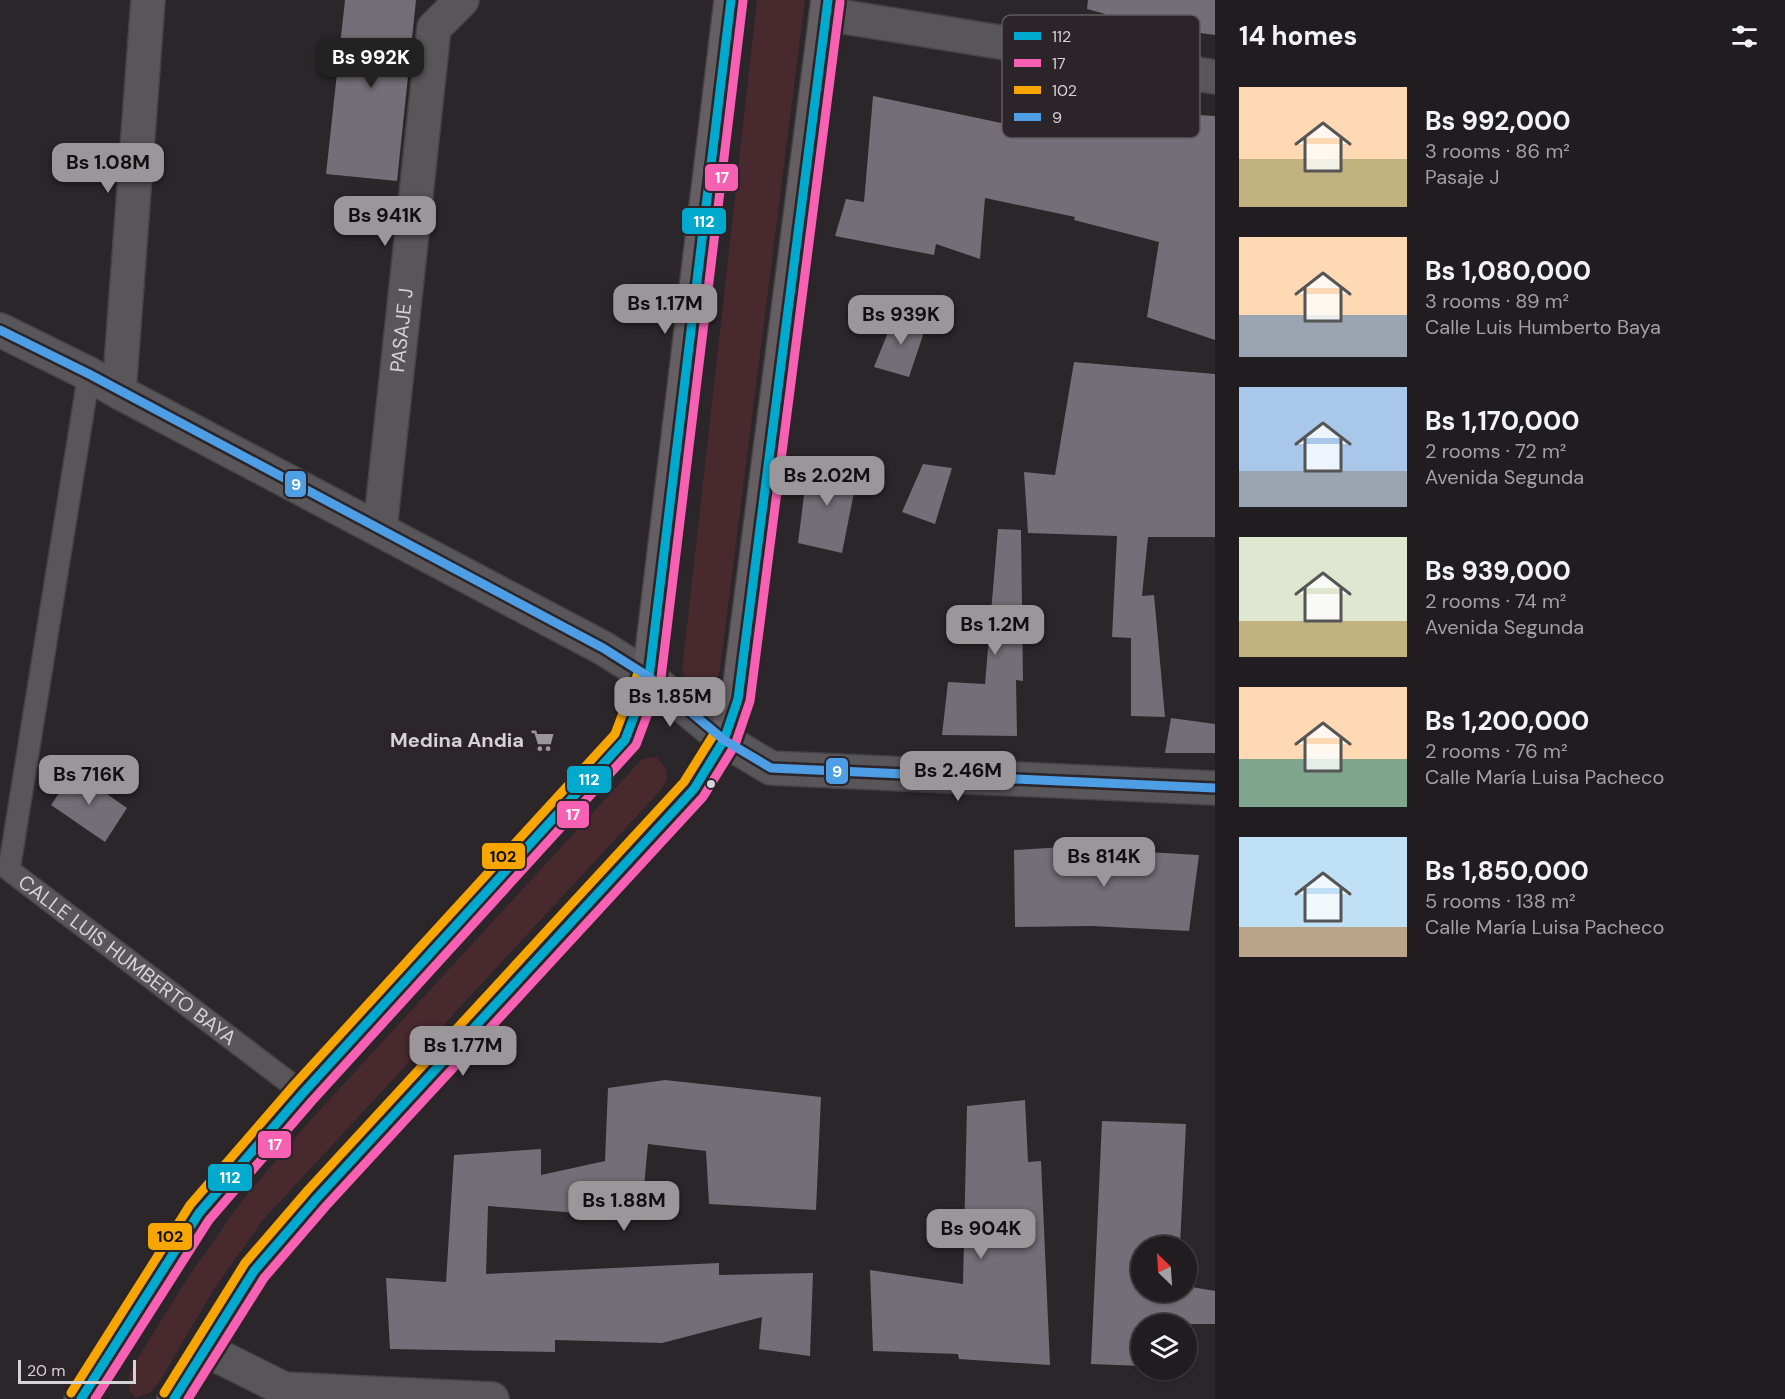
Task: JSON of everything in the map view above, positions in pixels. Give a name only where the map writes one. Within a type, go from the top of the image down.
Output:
[{"type":"main road","points":[[81,1399],[199,1213],[303,1093],[625,740],[649,677],[731,0]]},
{"type":"main road","points":[[174,1399],[254,1271],[317,1198],[694,789],[724,740],[738,699],[827,7]]},
{"type":"street","points":[[119,392],[148,0]]},
{"type":"street","name":"PASAJE J","points":[[380,529],[434,28],[462,0]]},
{"type":"street","points":[[827,7],[1002,38]]},
{"type":"street","points":[[1200,73],[1215,76]]},
{"type":"street","points":[[0,330],[89,374],[603,648],[649,677],[724,740],[771,768],[1215,788]]},
{"type":"street","points":[[204,1349],[284,1389],[492,1399]]},
{"type":"lane","name":"CALLE LUIS HUMBERTO BAYA","points":[[89,374],[9,870],[303,1093]]},
{"type":"shaded area","points":[[757,0],[805,0],[720,669],[715,685],[701,688],[686,680],[682,670]]},
{"type":"shaded area","points":[[656,757],[666,768],[667,780],[659,792],[263,1220],[214,1289],[158,1384],[149,1393],[136,1398],[129,1390],[129,1376],[136,1361],[189,1276],[244,1198],[307,1124],[642,759]]},
{"type":"building","points":[[345,0],[416,0],[397,181],[326,174]]},
{"type":"building","points":[[1088,0],[1215,0],[1215,35],[1200,33],[1200,15],[1105,15],[1087,9]]},
{"type":"building","points":[[873,96],[1002,123],[1002,138],[1200,138],[1200,115],[1215,116],[1215,340],[1147,317],[1159,242],[1074,220],[1075,217],[985,198],[980,259],[936,244],[934,255],[835,236],[846,199],[864,202]]},
{"type":"building","points":[[895,315],[927,323],[909,377],[874,367]]},
{"type":"building","points":[[1074,362],[1215,374],[1215,537],[1148,537],[1142,596],[1154,595],[1165,717],[1131,716],[1131,638],[1112,637],[1117,536],[1028,533],[1024,472],[1055,475]]},
{"type":"building","points":[[808,463],[858,472],[842,553],[798,543]]},
{"type":"building","points":[[923,464],[952,468],[935,524],[902,512]]},
{"type":"building","points":[[998,529],[1021,530],[1023,681],[1016,680],[1017,736],[942,735],[948,682],[985,684]]},
{"type":"building","points":[[1171,718],[1215,724],[1215,753],[1165,753]]},
{"type":"building","points":[[74,771],[127,808],[105,842],[51,805]]},
{"type":"building","points":[[1096,845],[1096,849],[1199,855],[1189,931],[1092,926],[1015,927],[1014,850]]},
{"type":"building","points":[[665,1080],[821,1097],[816,1210],[709,1204],[706,1151],[648,1144],[641,1218],[488,1206],[486,1274],[719,1263],[719,1275],[813,1273],[810,1356],[759,1349],[762,1317],[662,1343],[555,1340],[555,1352],[390,1349],[386,1278],[446,1282],[454,1155],[541,1149],[541,1175],[605,1161],[608,1088]]},
{"type":"building","points":[[1025,1100],[1028,1162],[1041,1161],[1050,1365],[959,1359],[958,1354],[873,1351],[870,1270],[963,1284],[967,1106]]},
{"type":"building","points":[[1102,1121],[1186,1124],[1180,1236],[1131,1236],[1131,1302],[1197,1302],[1197,1288],[1215,1291],[1215,1324],[1197,1324],[1197,1314],[1131,1314],[1131,1366],[1091,1364]]},
{"type":"transit line","name":"112","points":[[81,1399],[199,1213],[303,1093],[625,740],[649,677],[731,0]]},
{"type":"transit line","name":"112","points":[[174,1399],[254,1271],[317,1198],[694,789],[724,740],[738,699],[828,0]]},
{"type":"transit line","name":"17","points":[[95,1399],[209,1220],[312,1101],[636,745],[661,678],[743,1]]},
{"type":"transit line","name":"17","points":[[188,1399],[264,1278],[326,1206],[703,797],[735,745],[750,701],[840,2]]},
{"type":"transit line","name":"9","points":[[0,330],[89,374],[603,648],[649,677],[724,740],[771,768],[1215,788]]},
{"type":"transit line","name":"102","points":[[71,1393],[190,1205],[294,1085],[615,734],[638,673]]},
{"type":"transit line","name":"102","points":[[164,1393],[245,1263],[308,1190],[684,782],[714,734]]},
{"type":"place","name":"Medina Andia","points":[[542,740]]}]
